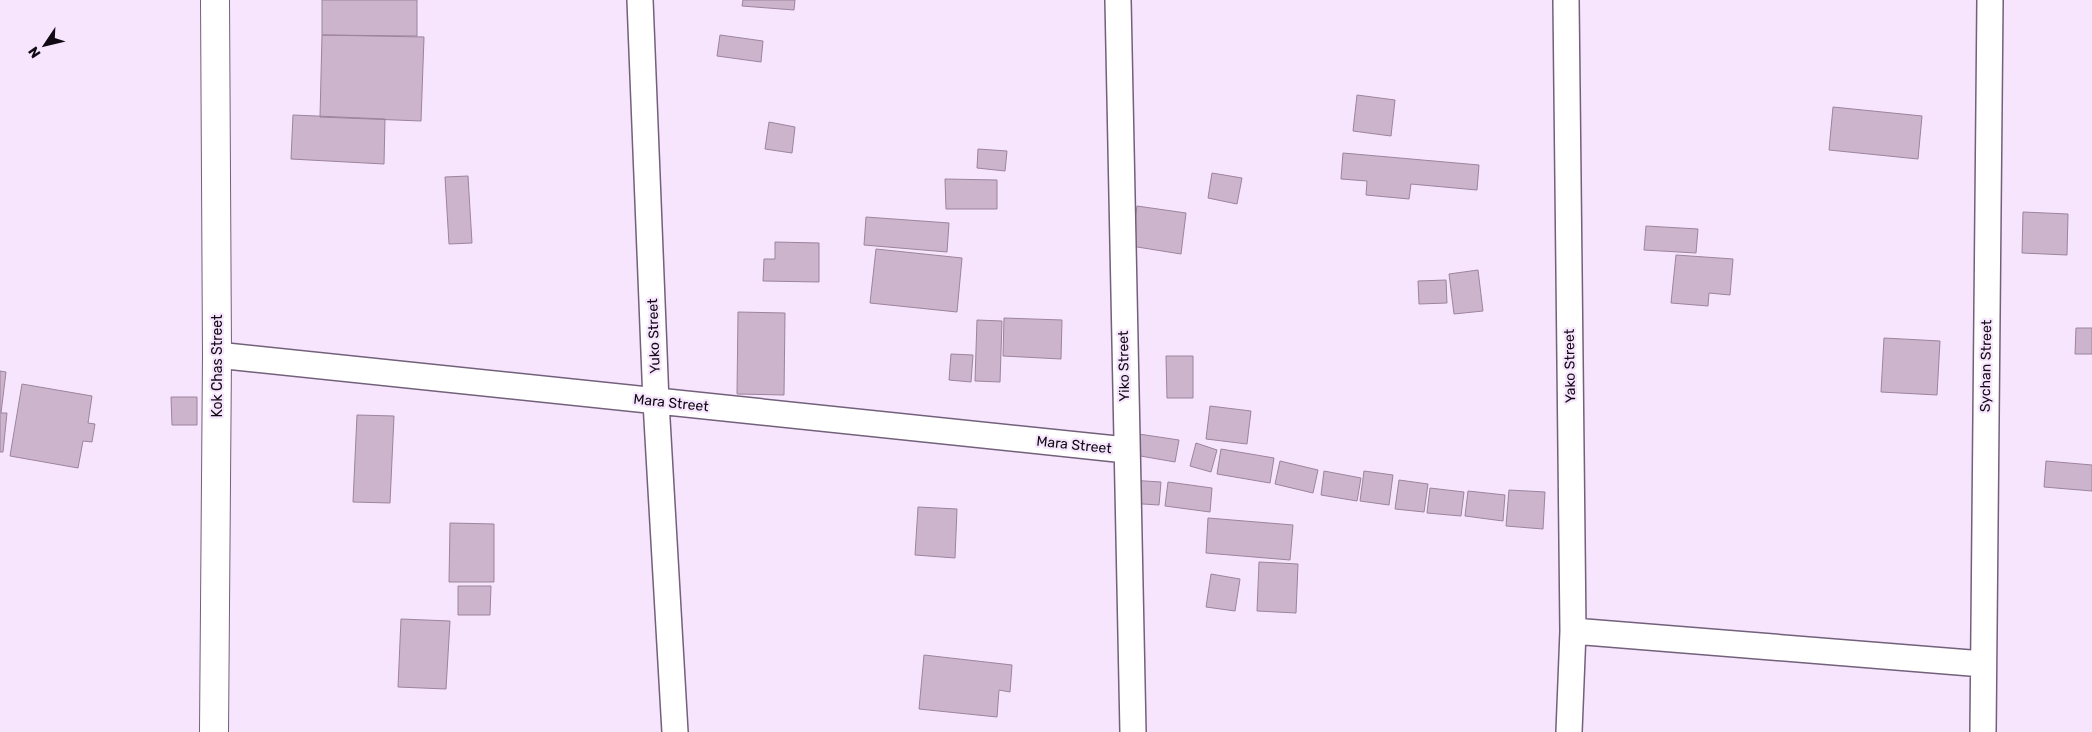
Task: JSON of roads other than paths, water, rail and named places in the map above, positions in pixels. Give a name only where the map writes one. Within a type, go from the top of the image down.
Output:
[{"type":"street","name":"Kok Chas Street","points":[[214,732],[217,355],[215,0]]},
{"type":"street","name":"Yuko Street","points":[[640,0],[656,402],[675,732]]},
{"type":"street","name":"Yiko Street","points":[[1118,0],[1133,732]]},
{"type":"street","name":"Yako Street","points":[[1566,0],[1573,631],[1569,732]]},
{"type":"street","name":"Sychan Street","points":[[1983,732],[1990,0]]},
{"type":"street","name":"Mara Street","points":[[217,355],[1126,450]]},
{"type":"street","points":[[1573,631],[1983,664]]}]
